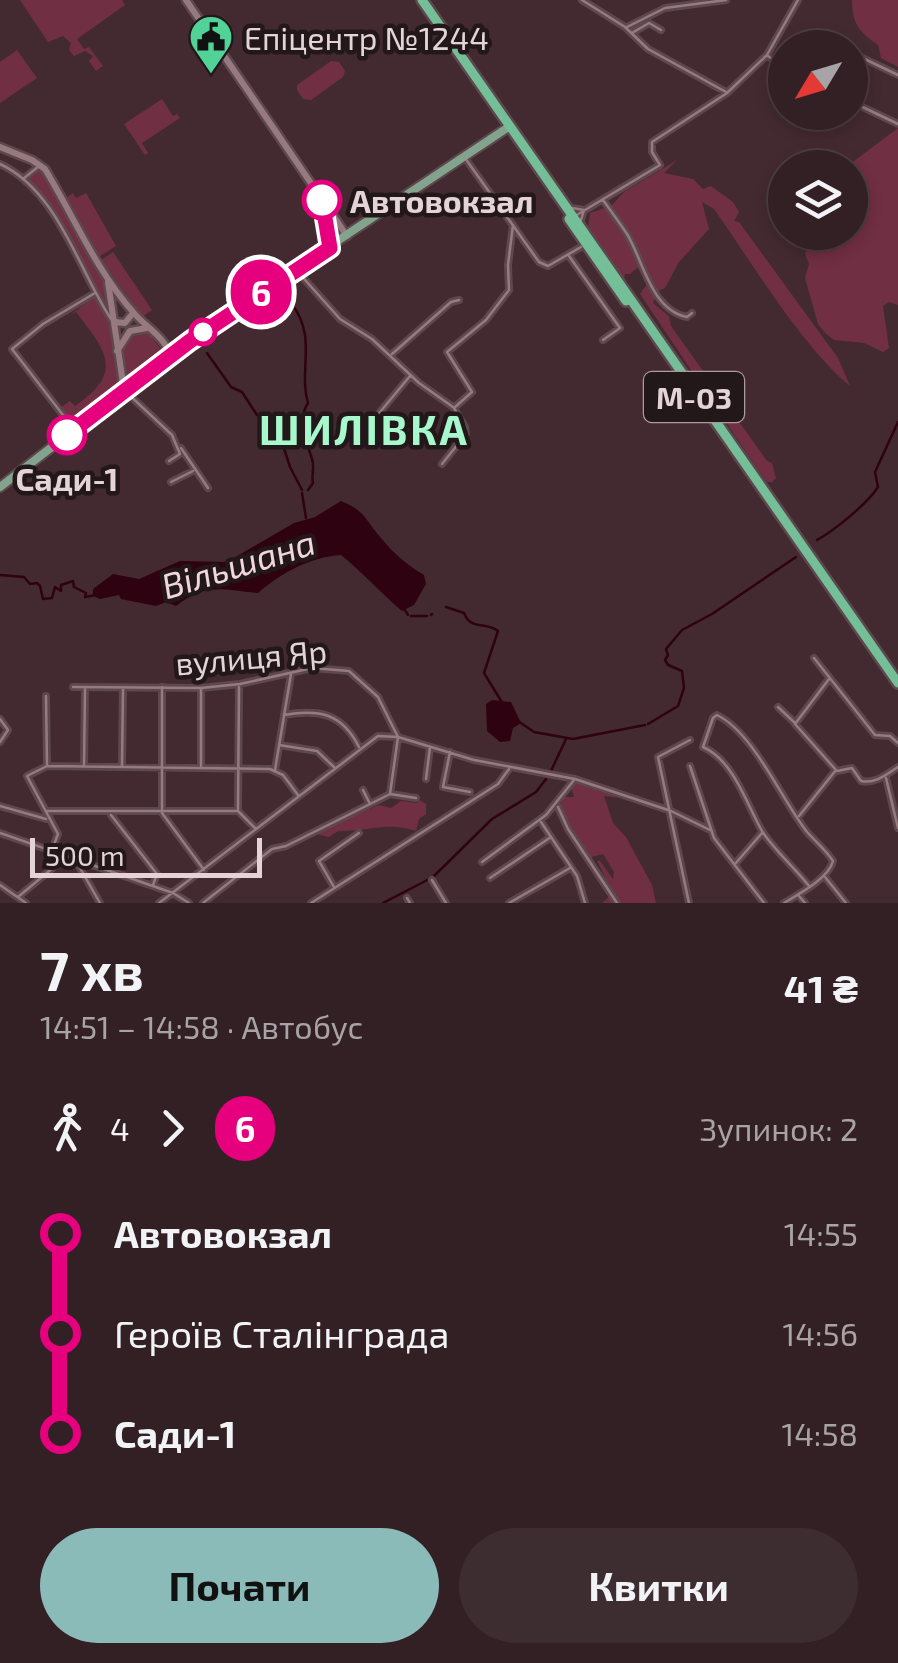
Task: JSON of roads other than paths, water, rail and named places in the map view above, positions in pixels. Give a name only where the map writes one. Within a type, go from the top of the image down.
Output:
[{"type":"highway","name":"М-03","points":[[422,0],[477,78],[490,88],[495,104],[583,235],[898,692]]},
{"type":"highway","name":"М-03","points":[[583,235],[898,682]]},
{"type":"main road","points":[[186,0],[346,236]]},
{"type":"main road","points":[[0,487],[182,346],[510,126]]},
{"type":"main road","points":[[0,147],[40,165],[63,198],[108,280],[133,313],[166,344],[169,356]]},
{"type":"main road","points":[[322,200],[330,248]]},
{"type":"main road","points":[[108,280],[124,390]]},
{"type":"main road","points":[[113,321],[125,323],[133,313]]},
{"type":"main road","points":[[116,354],[130,331],[148,328]]},
{"type":"street","points":[[582,0],[625,28],[648,49],[727,93]]},
{"type":"street","points":[[662,8],[664,0]]},
{"type":"street","points":[[625,28],[662,8],[726,0]]},
{"type":"street","points":[[464,156],[543,265],[548,266],[568,255],[602,198],[660,166],[652,152],[652,142],[727,93],[767,53],[798,0]]},
{"type":"street","points":[[596,8],[598,2]]},
{"type":"street","points":[[631,34],[650,24],[660,30]]},
{"type":"street","points":[[868,61],[898,75]]},
{"type":"street","points":[[868,110],[898,124]]},
{"type":"street","points":[[0,164],[23,179],[46,204],[113,321]]},
{"type":"street","points":[[23,179],[40,165]]},
{"type":"street","points":[[602,198],[626,234],[654,290],[676,315],[687,317],[692,313]]},
{"type":"street","points":[[564,206],[583,235]]},
{"type":"street","points":[[454,408],[472,392],[447,352],[486,320],[509,290],[513,225]]},
{"type":"street","points":[[568,255],[620,328],[603,340]]},
{"type":"street","points":[[296,270],[340,319],[454,408],[466,434],[442,464]]},
{"type":"street","points":[[74,429],[12,349],[95,293]]},
{"type":"street","points":[[390,355],[451,302],[459,300]]},
{"type":"street","points":[[356,441],[411,375]]},
{"type":"street","points":[[124,390],[172,435],[208,488]]},
{"type":"street","points":[[169,461],[180,454],[179,447]]},
{"type":"street","points":[[170,482],[194,470]]},
{"type":"street","points":[[814,658],[875,736],[890,736],[898,742]]},
{"type":"street","name":"вулиця Яр","points":[[73,687],[201,688],[320,667],[349,672],[378,697],[398,737]]},
{"type":"street","points":[[275,770],[291,672]]},
{"type":"street","points":[[795,723],[829,679]]},
{"type":"street","points":[[240,684],[238,811],[257,830]]},
{"type":"street","points":[[84,766],[85,687]]},
{"type":"street","points":[[122,767],[123,688]]},
{"type":"street","points":[[162,688],[162,813],[205,871]]},
{"type":"street","points":[[201,688],[201,767]]},
{"type":"street","points":[[46,696],[47,766]]},
{"type":"street","points":[[778,707],[836,771]]},
{"type":"street","name":"вулиця Яр","points":[[284,715],[312,712],[333,716],[348,729],[360,749]]},
{"type":"street","points":[[784,903],[798,895],[833,867],[832,858],[797,817],[744,736],[717,715],[703,746],[718,756],[762,831],[809,886]]},
{"type":"street","points":[[0,719],[6,727],[0,742]]},
{"type":"street","points":[[160,903],[378,736],[398,737],[510,768],[574,779],[671,811],[712,831]]},
{"type":"street","points":[[390,794],[398,737]]},
{"type":"street","points":[[689,903],[658,757],[690,740]]},
{"type":"street","points":[[279,745],[317,752],[335,768]]},
{"type":"street","points":[[426,779],[430,746]]},
{"type":"street","points":[[450,752],[444,787],[470,792]]},
{"type":"street","points":[[52,850],[58,837],[27,776],[47,766],[275,770],[299,796]]},
{"type":"street","points":[[690,766],[712,831],[764,903]]},
{"type":"street","points":[[797,817],[836,771],[852,768],[864,782],[887,776],[898,767]]},
{"type":"street","points":[[312,903],[493,787],[510,768]]},
{"type":"street","points":[[887,776],[898,828]]},
{"type":"street","points":[[482,862],[540,820],[574,779]]},
{"type":"street","points":[[363,790],[370,804]]},
{"type":"street","points":[[202,903],[272,849],[286,846],[390,794],[416,798]]},
{"type":"street","points":[[557,804],[568,829],[617,903]]},
{"type":"street","points":[[0,806],[48,818]]},
{"type":"street","points":[[44,811],[238,811]]},
{"type":"street","points":[[110,813],[156,874],[152,886]]},
{"type":"street","points":[[540,820],[580,882],[585,903]]},
{"type":"street","points":[[734,864],[762,831]]},
{"type":"street","points":[[0,833],[173,893],[188,903]]},
{"type":"street","points":[[334,888],[319,861],[359,833]]},
{"type":"street","points":[[490,878],[551,836]]},
{"type":"street","points":[[18,897],[68,856]]},
{"type":"street","points":[[74,858],[100,903]]},
{"type":"street","points":[[508,903],[571,867]]},
{"type":"street","points":[[823,874],[846,903]]},
{"type":"street","points":[[432,880],[446,903]]},
{"type":"street","points":[[0,885],[26,903]]},
{"type":"street","points":[[798,895],[805,903]]},
{"type":"water","points":[[341,501],[360,512],[396,554],[424,575],[426,584],[414,605],[402,611],[341,555],[296,567],[258,593],[206,591],[176,606],[166,602],[156,606],[121,599],[119,595],[100,599],[93,596],[93,589],[113,574],[139,579],[180,561],[227,562]]},
{"type":"water","points":[[492,700],[511,702],[521,723],[513,728],[510,741],[500,742],[487,731],[486,704]]},
{"type":"waterway","points":[[291,303],[306,341],[308,403],[302,424],[313,465],[313,483],[308,490]]},
{"type":"waterway","points":[[207,353],[231,387],[242,392],[257,415],[269,422],[281,439],[302,490]]},
{"type":"waterway","name":"Вільшана","points":[[817,540],[850,516],[878,487],[875,472],[898,422]]},
{"type":"waterway","points":[[302,493],[306,518]]},
{"type":"waterway","name":"Вільшана","points":[[648,724],[678,706],[684,688],[682,671],[665,660],[666,649],[682,630],[796,557]]},
{"type":"waterway","name":"Вільшана","points":[[0,575],[24,577],[30,584],[37,583],[43,599],[52,598],[55,587],[61,591],[61,585],[73,581],[74,587],[86,593],[85,597],[96,595]]},
{"type":"waterway","name":"Вільшана","points":[[403,607],[408,615]]},
{"type":"waterway","name":"Вільшана","points":[[446,607],[464,613],[475,624],[498,631],[484,673],[503,704]]},
{"type":"waterway","name":"Вільшана","points":[[411,616],[427,616]]},
{"type":"waterway","name":"Вільшана","points":[[518,721],[534,732],[573,739],[645,725]]},
{"type":"waterway","points":[[550,773],[566,739]]},
{"type":"waterway","points":[[383,903],[433,877],[492,819],[536,792],[546,779]]},
{"type":"place","name":"Епіцентр №1244","points":[[211,75]]},
{"type":"place","name":"Автовокзал","points":[[322,200]]},
{"type":"place","name":"Сади-1","points":[[67,435]]},
{"type":"district","name":"ШИЛІВКА","points":[[364,428]]}]
